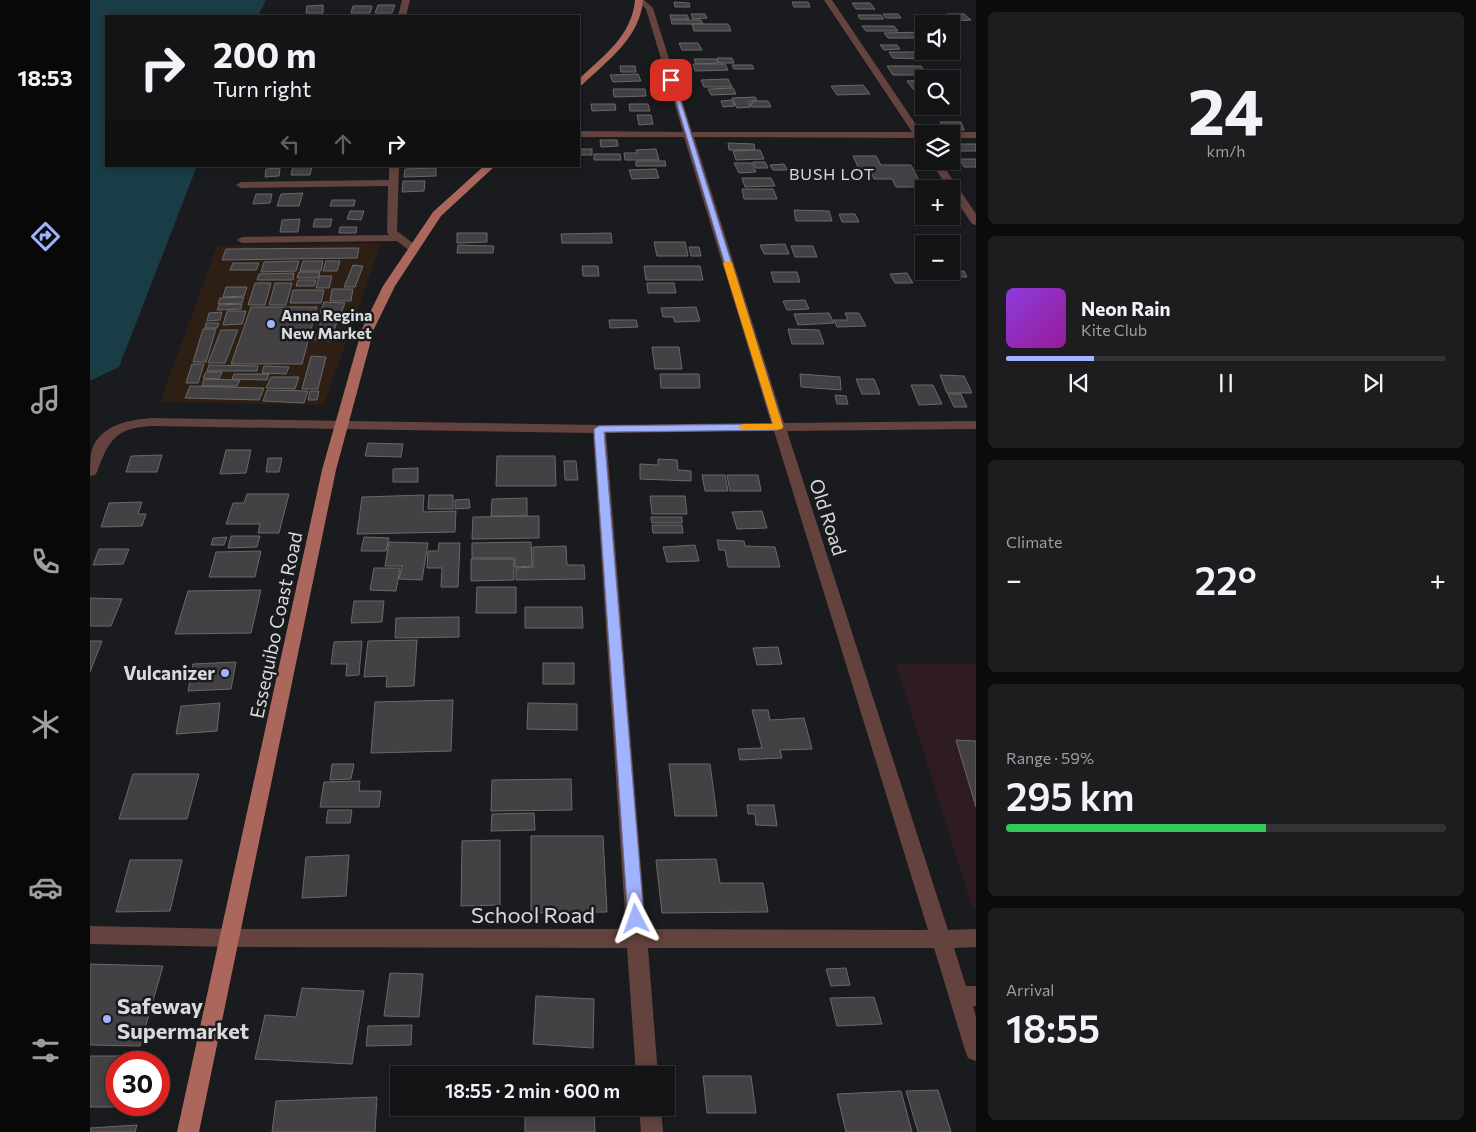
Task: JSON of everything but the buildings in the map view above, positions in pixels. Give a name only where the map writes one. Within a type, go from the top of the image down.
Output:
[{"type":"main road","points":[[580,82],[626,37],[640,8],[640,0]]},
{"type":"main road","name":"Essequibo Coast Road","points":[[188,1132],[329,470],[368,328],[389,286],[437,214],[489,167]]},
{"type":"street","points":[[402,15],[406,0]]},
{"type":"street","name":"Old Road","points":[[640,0],[649,8],[778,427],[940,939],[968,996],[976,1050]]},
{"type":"street","points":[[828,0],[915,126]]},
{"type":"street","points":[[580,134],[915,135]]},
{"type":"street","points":[[960,135],[976,135]]},
{"type":"street","points":[[394,167],[392,232],[414,249]]},
{"type":"street","points":[[941,170],[976,222]]},
{"type":"street","points":[[241,185],[393,183]]},
{"type":"street","points":[[242,240],[400,238]]},
{"type":"street","points":[[90,472],[102,443],[114,430],[128,424],[186,423],[599,429],[976,425]]},
{"type":"street","points":[[599,429],[647,1066]]},
{"type":"street","name":"School Road","points":[[90,935],[230,938],[976,938]]},
{"type":"street","points":[[651,1116],[652,1132]]},
{"type":"shaded area","name":"Anna Regina New Market","points":[[381,243],[324,405],[160,402],[217,246]]},
{"type":"shaded area","points":[[896,664],[976,664],[976,907],[972,907]]},
{"type":"water","points":[[90,0],[266,0],[258,15],[105,15],[105,167],[197,167],[119,367],[90,381]]},
{"type":"slow traffic","points":[[728,263],[778,427],[743,427]]},
{"type":"place","name":"Anna Regina New Market","points":[[271,324]]},
{"type":"place","name":"Vulcanizer","points":[[225,673]]},
{"type":"place","name":"Safeway Supermarket","points":[[107,1019]]},
{"type":"district","name":"BUSH LOT","points":[[832,174]]},
{"type":"route","points":[[636,919],[599,429],[778,427],[671,80]]}]
